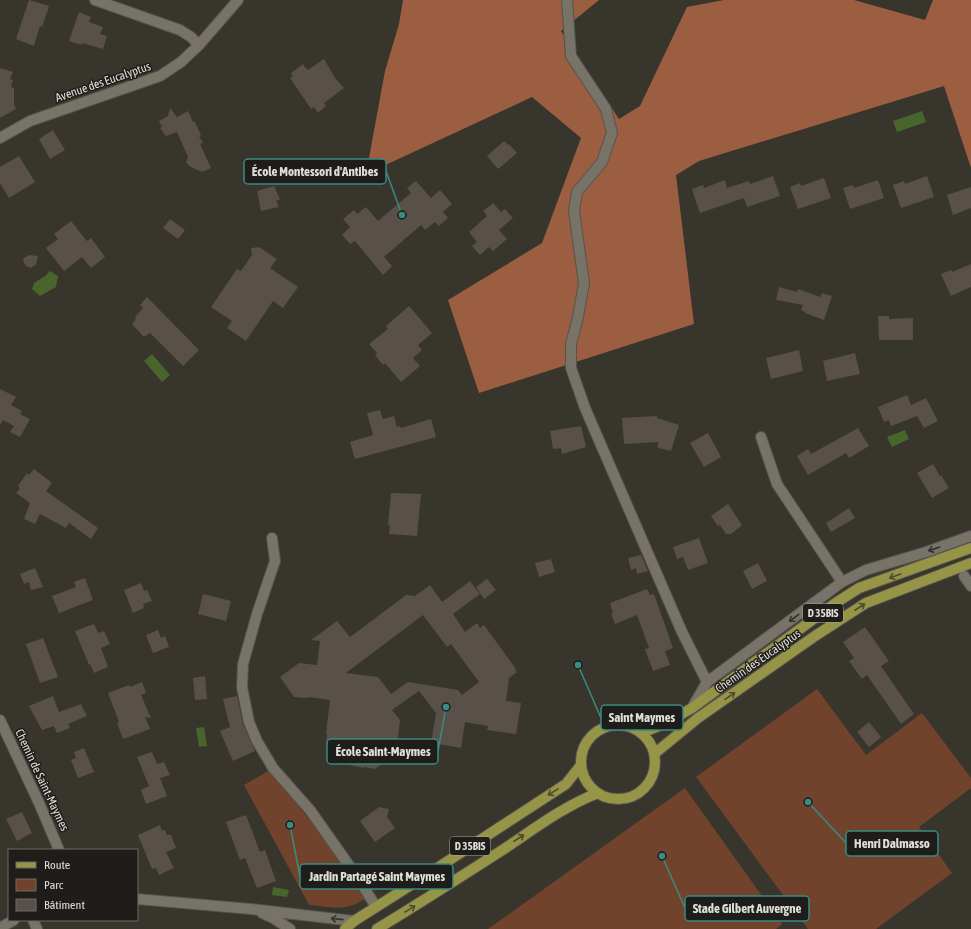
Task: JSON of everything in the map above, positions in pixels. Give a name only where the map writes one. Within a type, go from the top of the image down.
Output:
[{"type":"main road","name":"Chemin des Eucalyptus","points":[[642,733],[666,723],[692,708],[834,604],[859,588],[971,548]]},
{"type":"main road","name":"Chemin des Eucalyptus","points":[[654,754],[698,718],[815,636],[866,603],[971,563]]},
{"type":"main road","points":[[619,725],[631,727],[642,733],[650,743],[654,754],[655,766],[652,778],[644,788],[634,796],[622,799],[610,798],[598,793],[590,786],[584,776],[581,765],[582,753],[587,741],[596,732],[607,727],[619,725]]},
{"type":"main road","name":"D 35BIS","points":[[345,929],[354,921],[566,784],[581,765]]},
{"type":"main road","name":"D 35BIS","points":[[377,929],[556,814],[598,793]]},
{"type":"street","points":[[95,0],[180,30],[191,37],[199,45]]},
{"type":"street","name":"Avenue des Eucalyptus","points":[[0,138],[30,121],[160,76],[181,62],[199,45],[238,0]]},
{"type":"street","points":[[567,0],[571,56],[606,109],[612,133],[602,162],[577,192],[574,211],[575,224],[584,283],[578,318],[571,344],[571,368],[585,408],[682,632],[707,682]]},
{"type":"street","points":[[761,437],[777,484],[842,582]]},
{"type":"street","name":"Chemin des Eucalyptus","points":[[692,708],[707,682],[842,582],[866,570],[926,552],[971,536]]},
{"type":"street","points":[[272,538],[275,561],[257,614],[243,664],[242,686],[249,722],[257,741],[273,768],[310,810],[360,881],[376,907]]},
{"type":"street","points":[[964,576],[971,586]]},
{"type":"street","name":"Chemin de Saint-Maymes","points":[[0,720],[59,849]]},
{"type":"street","points":[[138,899],[251,909],[354,921]]},
{"type":"street","points":[[251,909],[273,918],[290,929]]},
{"type":"street","points":[[0,928],[12,921]]},
{"type":"green space","points":[[817,689],[866,755],[922,713],[971,778],[971,788],[919,827],[952,873],[876,929],[808,929],[696,777]]},
{"type":"green space","points":[[270,770],[331,847],[365,899],[351,906],[338,908],[309,905],[244,785]]},
{"type":"green space","points":[[685,788],[782,924],[776,929],[488,929]]},
{"type":"shaded area","points":[[403,0],[599,0],[561,31],[619,119],[640,106],[687,7],[724,0],[854,0],[925,20],[933,0],[971,0],[971,168],[944,86],[699,161],[676,175],[694,324],[479,393],[448,300],[542,243],[581,138],[532,97],[366,174],[385,71],[399,24]]},
{"type":"shaded area","points":[[922,111],[926,122],[897,132],[893,121]]},
{"type":"shaded area","points":[[50,271],[58,276],[56,287],[40,296],[32,289],[34,283]]},
{"type":"shaded area","points":[[152,354],[170,375],[162,382],[144,361]]},
{"type":"shaded area","points":[[905,430],[909,439],[892,447],[887,437]]},
{"type":"shaded area","points":[[204,727],[207,746],[199,747],[196,728]]},
{"type":"shaded area","points":[[273,887],[289,890],[287,897],[272,895]]},
{"type":"building","points":[[29,0],[49,6],[42,27],[40,26],[34,46],[16,39]]},
{"type":"building","points":[[79,12],[91,17],[89,22],[103,27],[100,34],[107,36],[103,49],[69,41]]},
{"type":"building","points":[[324,59],[335,78],[344,88],[324,103],[326,106],[318,113],[314,107],[311,109],[290,78],[293,76],[291,73],[303,64],[308,70]]},
{"type":"building","points":[[0,68],[13,72],[10,79],[13,80],[11,87],[14,88],[14,105],[16,109],[0,118]]},
{"type":"building","points":[[170,108],[177,117],[188,111],[201,135],[199,136],[203,143],[200,144],[211,168],[202,172],[189,166],[186,162],[188,157],[177,132],[166,136],[160,128],[162,127],[159,121],[168,116]]},
{"type":"building","points":[[53,130],[65,150],[50,159],[39,139]]},
{"type":"building","points":[[504,141],[517,153],[498,169],[487,156]]},
{"type":"building","points":[[19,156],[35,182],[9,198],[0,183],[0,167]]},
{"type":"building","points":[[773,176],[780,196],[747,207],[744,198],[700,213],[692,189],[703,185],[704,188],[725,180],[727,188],[749,181],[750,184]]},
{"type":"building","points":[[927,176],[934,197],[901,208],[893,185],[904,181],[905,184]]},
{"type":"building","points":[[824,178],[831,198],[798,209],[790,187],[800,183],[801,186]]},
{"type":"building","points":[[878,180],[884,198],[850,209],[843,188],[853,185],[854,188]]},
{"type":"building","points":[[416,181],[431,198],[440,190],[452,204],[443,212],[448,218],[439,226],[435,222],[425,230],[421,225],[384,257],[392,266],[383,275],[355,241],[350,244],[342,235],[350,227],[343,219],[354,210],[357,214],[366,207],[378,221],[411,193],[407,188]]},
{"type":"building","points":[[274,186],[280,199],[276,201],[279,207],[261,211],[257,191]]},
{"type":"building","points":[[971,187],[971,208],[953,215],[947,195]]},
{"type":"building","points":[[493,203],[501,212],[505,209],[513,218],[499,230],[507,239],[493,251],[489,247],[480,255],[472,246],[477,242],[469,232],[487,216],[483,211]]},
{"type":"building","points":[[170,219],[185,230],[178,239],[163,228]]},
{"type":"building","points":[[71,221],[87,241],[91,238],[105,257],[91,268],[82,257],[64,271],[46,248],[58,239],[54,234]]},
{"type":"building","points":[[259,247],[277,259],[270,268],[298,287],[283,308],[273,301],[246,341],[227,328],[232,321],[211,307],[237,269],[241,271],[252,255],[251,248]]},
{"type":"building","points":[[29,255],[38,256],[36,264],[31,268],[26,266],[23,261],[24,258]]},
{"type":"building","points":[[971,264],[971,287],[951,296],[941,274],[951,270],[952,272]]},
{"type":"building","points":[[779,287],[797,292],[798,289],[820,297],[822,293],[832,296],[824,320],[805,313],[801,310],[803,305],[776,300]]},
{"type":"building","points":[[147,297],[199,350],[183,366],[150,333],[144,337],[132,324],[136,319],[135,317],[143,308],[140,305]]},
{"type":"building","points":[[409,306],[432,333],[418,345],[422,350],[413,358],[420,366],[401,382],[385,363],[383,365],[375,355],[377,353],[369,344],[388,329],[386,326]]},
{"type":"building","points":[[878,316],[889,316],[889,319],[913,318],[913,340],[879,340]]},
{"type":"building","points":[[799,350],[803,371],[771,379],[766,358]]},
{"type":"building","points":[[855,353],[860,374],[827,381],[823,361]]},
{"type":"building","points":[[0,389],[16,397],[11,405],[22,411],[20,414],[30,419],[20,437],[10,432],[14,426],[3,420],[0,425]]},
{"type":"building","points":[[907,395],[911,405],[926,398],[938,421],[924,428],[917,416],[891,426],[889,420],[884,422],[878,407]]},
{"type":"building","points":[[380,410],[383,419],[394,416],[397,427],[400,426],[401,428],[431,419],[436,437],[355,459],[350,442],[373,435],[367,413]]},
{"type":"building","points":[[657,416],[657,418],[679,425],[671,451],[658,448],[658,442],[624,444],[622,418]]},
{"type":"building","points":[[581,426],[586,447],[562,454],[561,448],[553,449],[550,431]]},
{"type":"building","points":[[858,428],[869,446],[849,458],[846,453],[808,475],[797,456],[808,449],[811,454]]},
{"type":"building","points":[[708,433],[721,457],[704,467],[690,443]]},
{"type":"building","points":[[933,464],[949,488],[932,498],[917,473]]},
{"type":"building","points":[[34,469],[52,483],[46,491],[98,528],[91,539],[69,523],[66,528],[40,514],[35,524],[24,519],[30,503],[16,493],[20,488],[18,486],[27,473],[29,475]]},
{"type":"building","points":[[391,493],[421,494],[417,536],[389,534],[390,525],[388,525]]},
{"type":"building","points":[[728,504],[742,525],[731,534],[726,534],[711,516]]},
{"type":"building","points":[[849,508],[855,518],[831,532],[826,523]]},
{"type":"building","points":[[699,538],[708,563],[688,570],[683,557],[677,559],[673,547]]},
{"type":"building","points":[[641,555],[648,571],[637,574],[636,568],[631,570],[628,558]]},
{"type":"building","points":[[551,559],[555,572],[539,577],[535,563]]},
{"type":"building","points":[[758,563],[767,581],[752,589],[743,571]]},
{"type":"building","points":[[35,568],[43,587],[31,590],[29,582],[24,584],[20,574]]},
{"type":"building","points":[[85,578],[93,600],[59,613],[52,596],[76,587],[74,582]]},
{"type":"building","points":[[487,579],[496,590],[484,599],[476,587]]},
{"type":"building","points":[[470,581],[480,594],[453,614],[465,632],[477,623],[480,628],[484,625],[516,669],[515,670],[517,672],[509,678],[506,701],[521,703],[516,734],[487,730],[488,726],[465,722],[461,748],[431,743],[436,713],[419,691],[392,710],[400,720],[397,745],[394,755],[375,769],[340,763],[326,744],[330,700],[294,697],[280,677],[299,663],[317,665],[320,641],[311,640],[337,621],[350,637],[406,595],[415,596],[430,585],[442,602]],"holes":[[[423,615],[447,647],[451,644],[479,682],[462,695],[458,690],[408,682],[391,694],[378,677],[346,673]]]},
{"type":"building","points":[[141,583],[144,591],[147,590],[152,601],[143,604],[144,608],[133,613],[124,590]]},
{"type":"building","points":[[647,589],[650,595],[654,594],[673,648],[665,651],[670,665],[653,671],[645,649],[649,648],[637,615],[615,624],[611,613],[613,613],[610,603]]},
{"type":"building","points":[[203,594],[231,601],[226,621],[198,614]]},
{"type":"building","points":[[94,624],[98,633],[104,631],[110,644],[101,648],[108,667],[94,673],[90,664],[89,665],[75,631]]},
{"type":"building","points":[[865,627],[889,661],[881,666],[914,714],[901,724],[867,675],[862,679],[849,661],[854,658],[843,642]]},
{"type":"building","points":[[158,630],[161,638],[165,636],[169,647],[153,653],[146,635]]},
{"type":"building","points":[[43,638],[58,677],[40,683],[26,644]]},
{"type":"building","points":[[205,676],[207,699],[195,700],[193,678]]},
{"type":"building","points":[[142,682],[146,693],[141,695],[151,718],[145,717],[150,729],[123,739],[117,723],[119,722],[108,693]]},
{"type":"building","points":[[53,696],[59,712],[81,704],[87,716],[68,724],[70,728],[57,733],[54,726],[42,730],[29,706]]},
{"type":"building","points":[[237,696],[243,724],[255,751],[233,761],[220,731],[230,727],[223,699]]},
{"type":"building","points":[[869,722],[881,737],[869,747],[857,732]]},
{"type":"building","points":[[84,748],[94,772],[78,778],[71,760],[76,758],[74,752]]},
{"type":"building","points":[[152,752],[157,764],[164,762],[170,775],[160,778],[167,796],[146,804],[141,790],[149,786],[137,757]]},
{"type":"building","points":[[379,807],[389,809],[387,817],[395,828],[375,842],[360,821]]},
{"type":"building","points":[[22,812],[32,833],[17,841],[6,819]]},
{"type":"building","points":[[246,815],[260,852],[265,850],[276,881],[257,888],[245,858],[240,860],[226,822]]},
{"type":"building","points":[[160,825],[162,831],[165,830],[167,835],[171,835],[176,848],[166,852],[174,868],[159,875],[156,868],[152,869],[138,835]]},
{"type":"place","name":"École Montessori d'Antibes","points":[[402,215]]},
{"type":"place","name":"Saint Maymes","points":[[578,665]]},
{"type":"place","name":"École Saint-Maymes","points":[[446,707]]},
{"type":"place","name":"Henri Dalmasso","points":[[808,802]]},
{"type":"place","name":"Jardin Partagé Saint Maymes","points":[[290,825]]},
{"type":"place","name":"Stade Gilbert Auvergne","points":[[662,856]]}]
